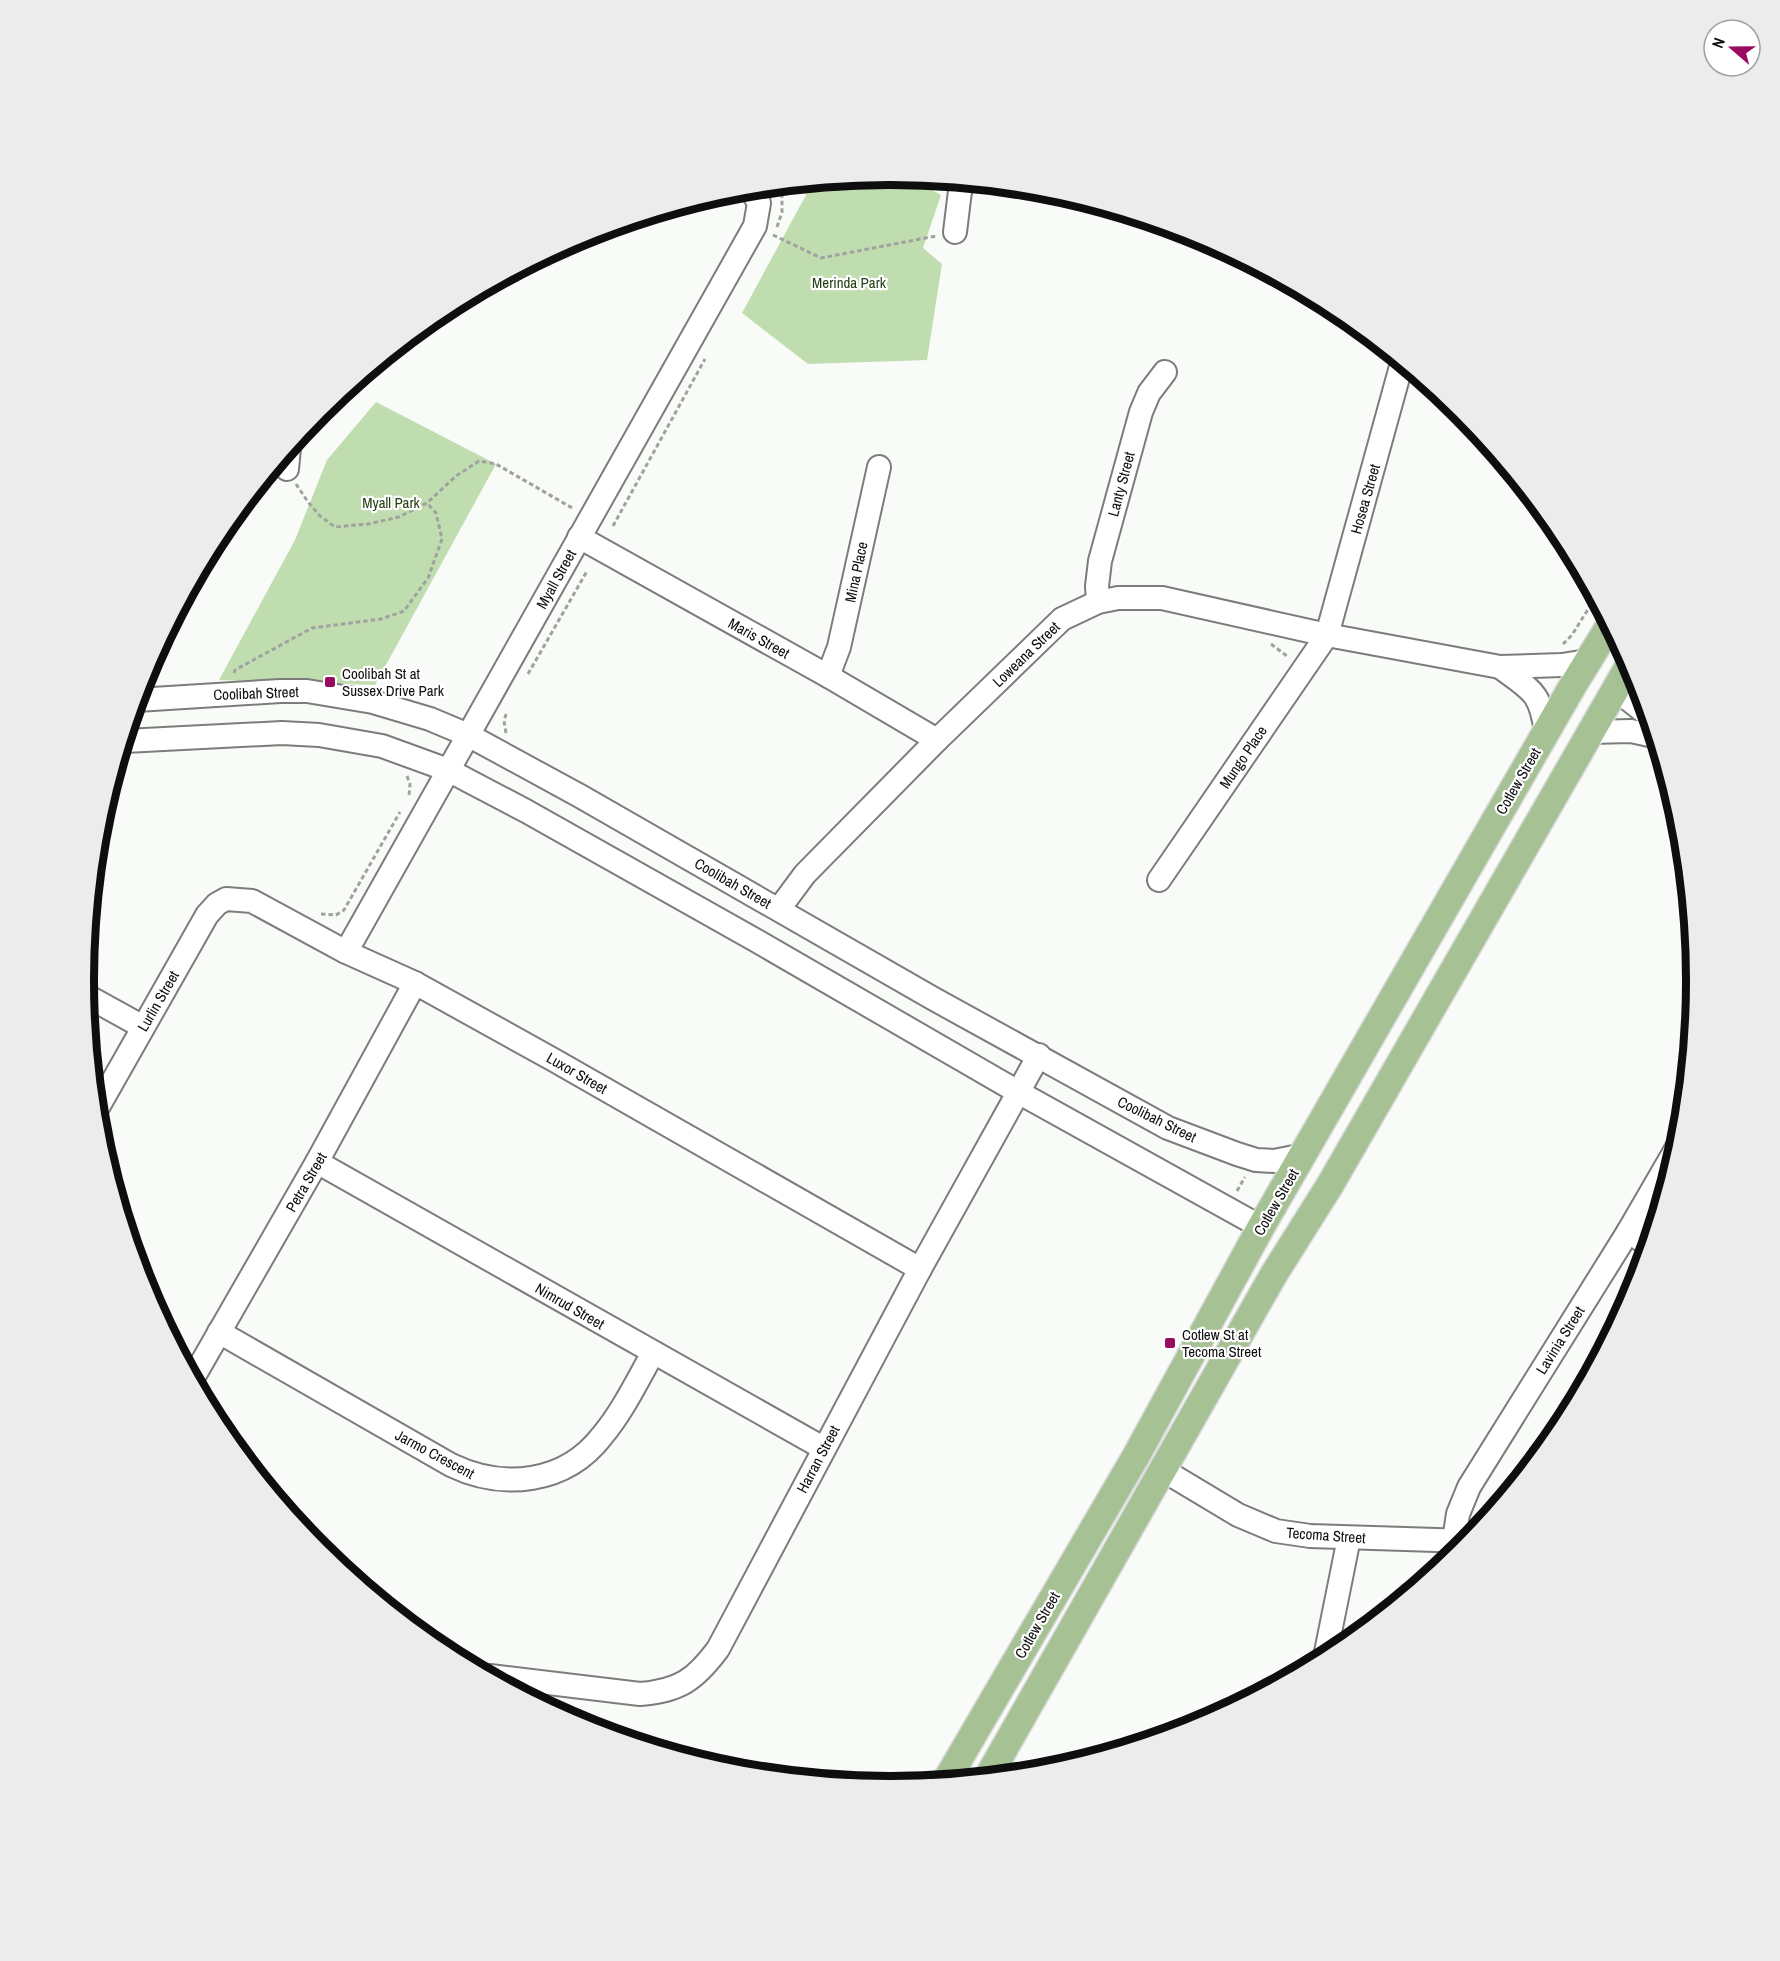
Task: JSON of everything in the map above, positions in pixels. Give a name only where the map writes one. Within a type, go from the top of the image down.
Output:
[{"type":"main road","name":"Cotlew Street","points":[[951,1773],[1136,1456],[1261,1227],[1605,633]]},
{"type":"main road","points":[[992,1769],[1274,1274],[1330,1185],[1624,674]]},
{"type":"main road","points":[[1541,741],[1555,739],[1576,702],[1585,695],[1594,691],[1613,692]]},
{"type":"main road","points":[[1261,1227],[1277,1232],[1292,1228],[1310,1199],[1330,1185]]},
{"type":"street","points":[[956,232],[961,189]]},
{"type":"street","name":"Myall Street","points":[[346,952],[755,226],[754,197]]},
{"type":"street","name":"Hosea Street","points":[[1327,635],[1400,370]]},
{"type":"street","name":"Lanty Street","points":[[1098,602],[1100,561],[1140,412],[1149,393],[1165,372]]},
{"type":"street","name":"Mina Place","points":[[828,676],[839,647],[879,467]]},
{"type":"street","name":"Maris Street","points":[[585,528],[937,740]]},
{"type":"street","name":"Loweana Street","points":[[780,909],[805,874],[937,740],[1062,619],[1098,602],[1138,596],[1162,598],[1327,635],[1500,667],[1562,665],[1587,661]]},
{"type":"street","name":"Mungo Place","points":[[1159,880],[1327,635]]},
{"type":"street","name":"Loweana Street","points":[[1500,667],[1531,690],[1538,699],[1543,710],[1541,741]]},
{"type":"street","name":"Coolibah Street","points":[[146,699],[289,691],[342,696],[402,709],[468,735],[580,796],[934,999],[1168,1128],[1237,1154],[1265,1160],[1274,1161],[1304,1155]]},
{"type":"street","points":[[1613,692],[1636,705]]},
{"type":"street","points":[[1590,732],[1631,731],[1646,734]]},
{"type":"street","points":[[132,741],[282,733],[319,735],[382,746],[448,770],[747,935],[1018,1092],[1261,1227]]},
{"type":"street","name":"Luxor Street","points":[[226,899],[240,898],[252,901],[346,952],[415,983],[920,1269]]},
{"type":"street","name":"Lurlin Street","points":[[103,1098],[207,915],[217,904],[226,899]]},
{"type":"street","name":"Petra Street","points":[[197,1371],[317,1162],[415,983]]},
{"type":"street","points":[[95,1000],[143,1027]]},
{"type":"street","name":"Harran Street","points":[[509,1678],[640,1694],[665,1691],[688,1682],[697,1675],[718,1649],[920,1269],[1039,1056]]},
{"type":"street","name":"Nimrud Street","points":[[317,1162],[824,1448]]},
{"type":"street","name":"Lavinia Street","points":[[1460,1535],[1458,1514],[1469,1487],[1660,1176]]},
{"type":"street","points":[[1628,1232],[1641,1240]]},
{"type":"street","name":"Jarmo Crescent","points":[[219,1332],[451,1465],[480,1477],[497,1480],[530,1478],[545,1474],[560,1469],[588,1451],[614,1420],[653,1353]]},
{"type":"street","name":"Tecoma Street","points":[[1163,1470],[1238,1515],[1276,1531],[1310,1536],[1455,1541]]},
{"type":"street","points":[[1328,1645],[1349,1538]]},
{"type":"path","points":[[755,226],[821,258],[956,232]]},
{"type":"path","points":[[289,460],[308,502],[320,516],[335,526],[368,524],[399,518],[427,502],[456,476],[479,461],[496,464],[585,528]]},
{"type":"path","points":[[230,694],[235,670],[312,628],[381,619],[404,611],[428,579],[441,539],[436,513],[427,502]]},
{"type":"path","points":[[523,682],[587,571]]},
{"type":"path","points":[[1561,645],[1572,635],[1591,605]]},
{"type":"path","points":[[1265,642],[1276,646],[1287,656]]},
{"type":"path","points":[[511,739],[507,735],[504,721],[512,703]]},
{"type":"path","points":[[313,912],[336,915],[344,910],[410,794],[410,784],[406,775]]},
{"type":"path","points":[[1233,1198],[1251,1168]]},
{"type":"green space","name":"Merinda Park","points":[[890,185],[925,186],[941,195],[923,248],[942,264],[927,360],[808,364],[742,313],[809,190]]},
{"type":"green space","name":"Myall Park","points":[[376,402],[496,464],[375,685],[219,680],[295,540],[327,460]]},
{"type":"place","name":"Coolibah St at Sussex Drive Park","points":[[330,682]]},
{"type":"place","name":"Cotlew St at Tecoma Street","points":[[1170,1343]]}]
